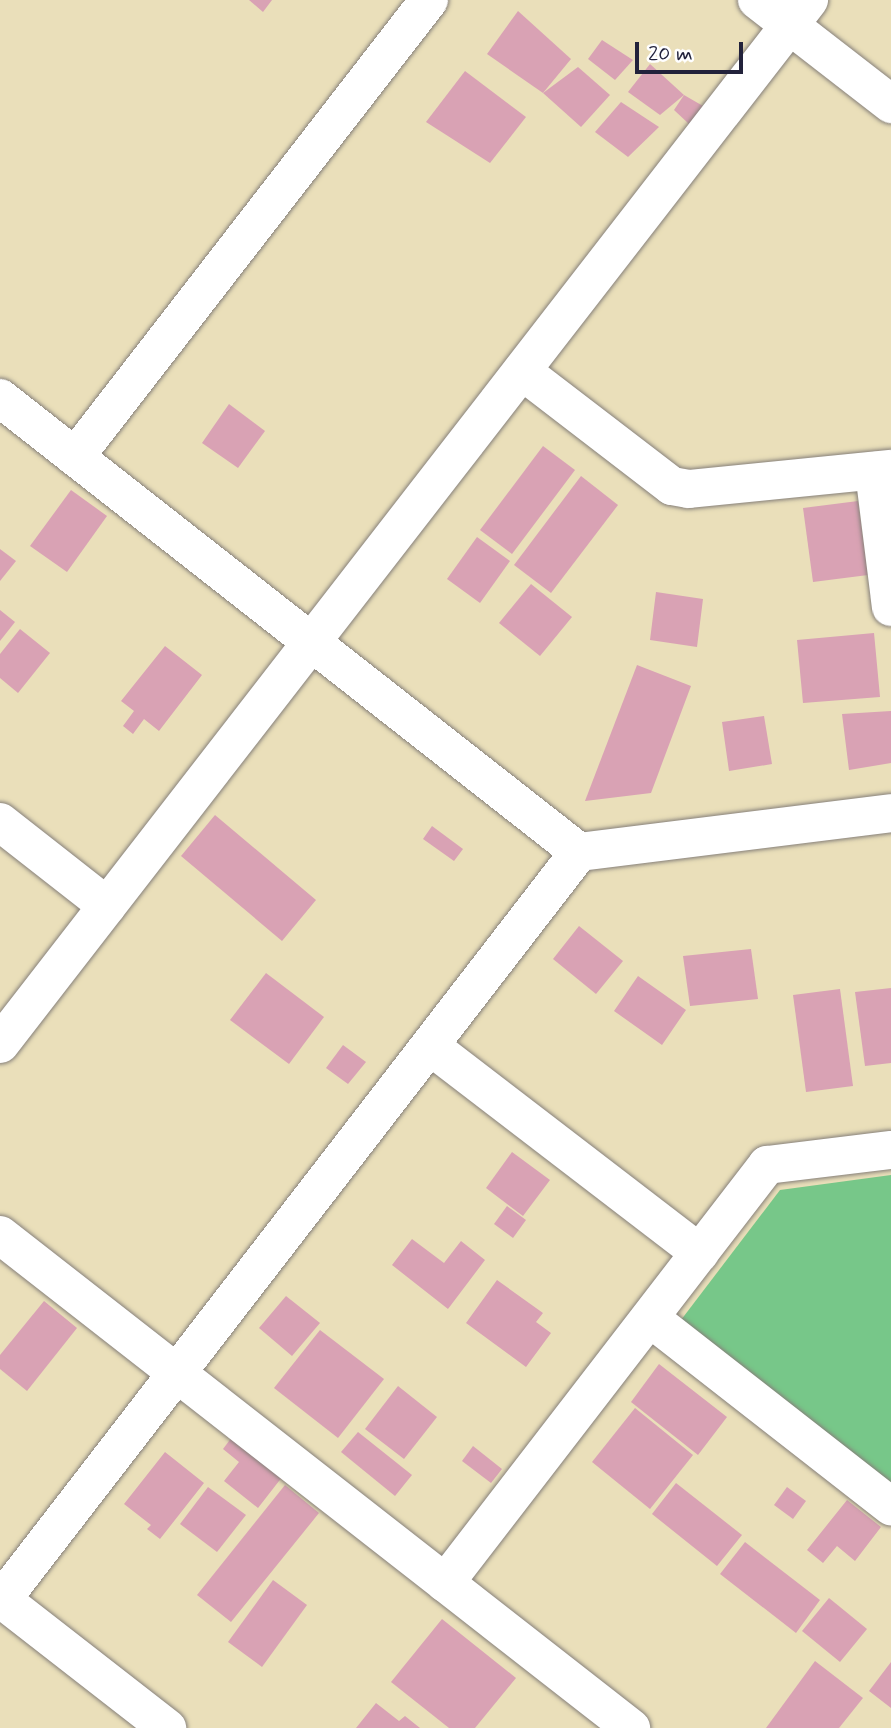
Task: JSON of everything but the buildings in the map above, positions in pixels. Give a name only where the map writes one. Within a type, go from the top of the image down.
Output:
[{"type":"street","points":[[75,457],[429,0]]},
{"type":"street","points":[[757,0],[799,13],[891,104]]},
{"type":"street","points":[[0,1044],[799,13]]},
{"type":"street","points":[[522,371],[671,486],[690,489],[883,470],[891,607]]},
{"type":"street","points":[[0,398],[579,852],[891,813]]},
{"type":"street","points":[[0,822],[107,906]]},
{"type":"street","points":[[167,1728],[1,1600],[579,852]]},
{"type":"street","points":[[430,1046],[700,1253]]},
{"type":"street","points":[[446,1583],[767,1165],[891,1150]]},
{"type":"street","points":[[0,1235],[631,1728]]},
{"type":"street","points":[[650,1318],[891,1506]]},
{"type":"green space","points":[[891,1175],[891,1483],[681,1320],[780,1190]]}]
